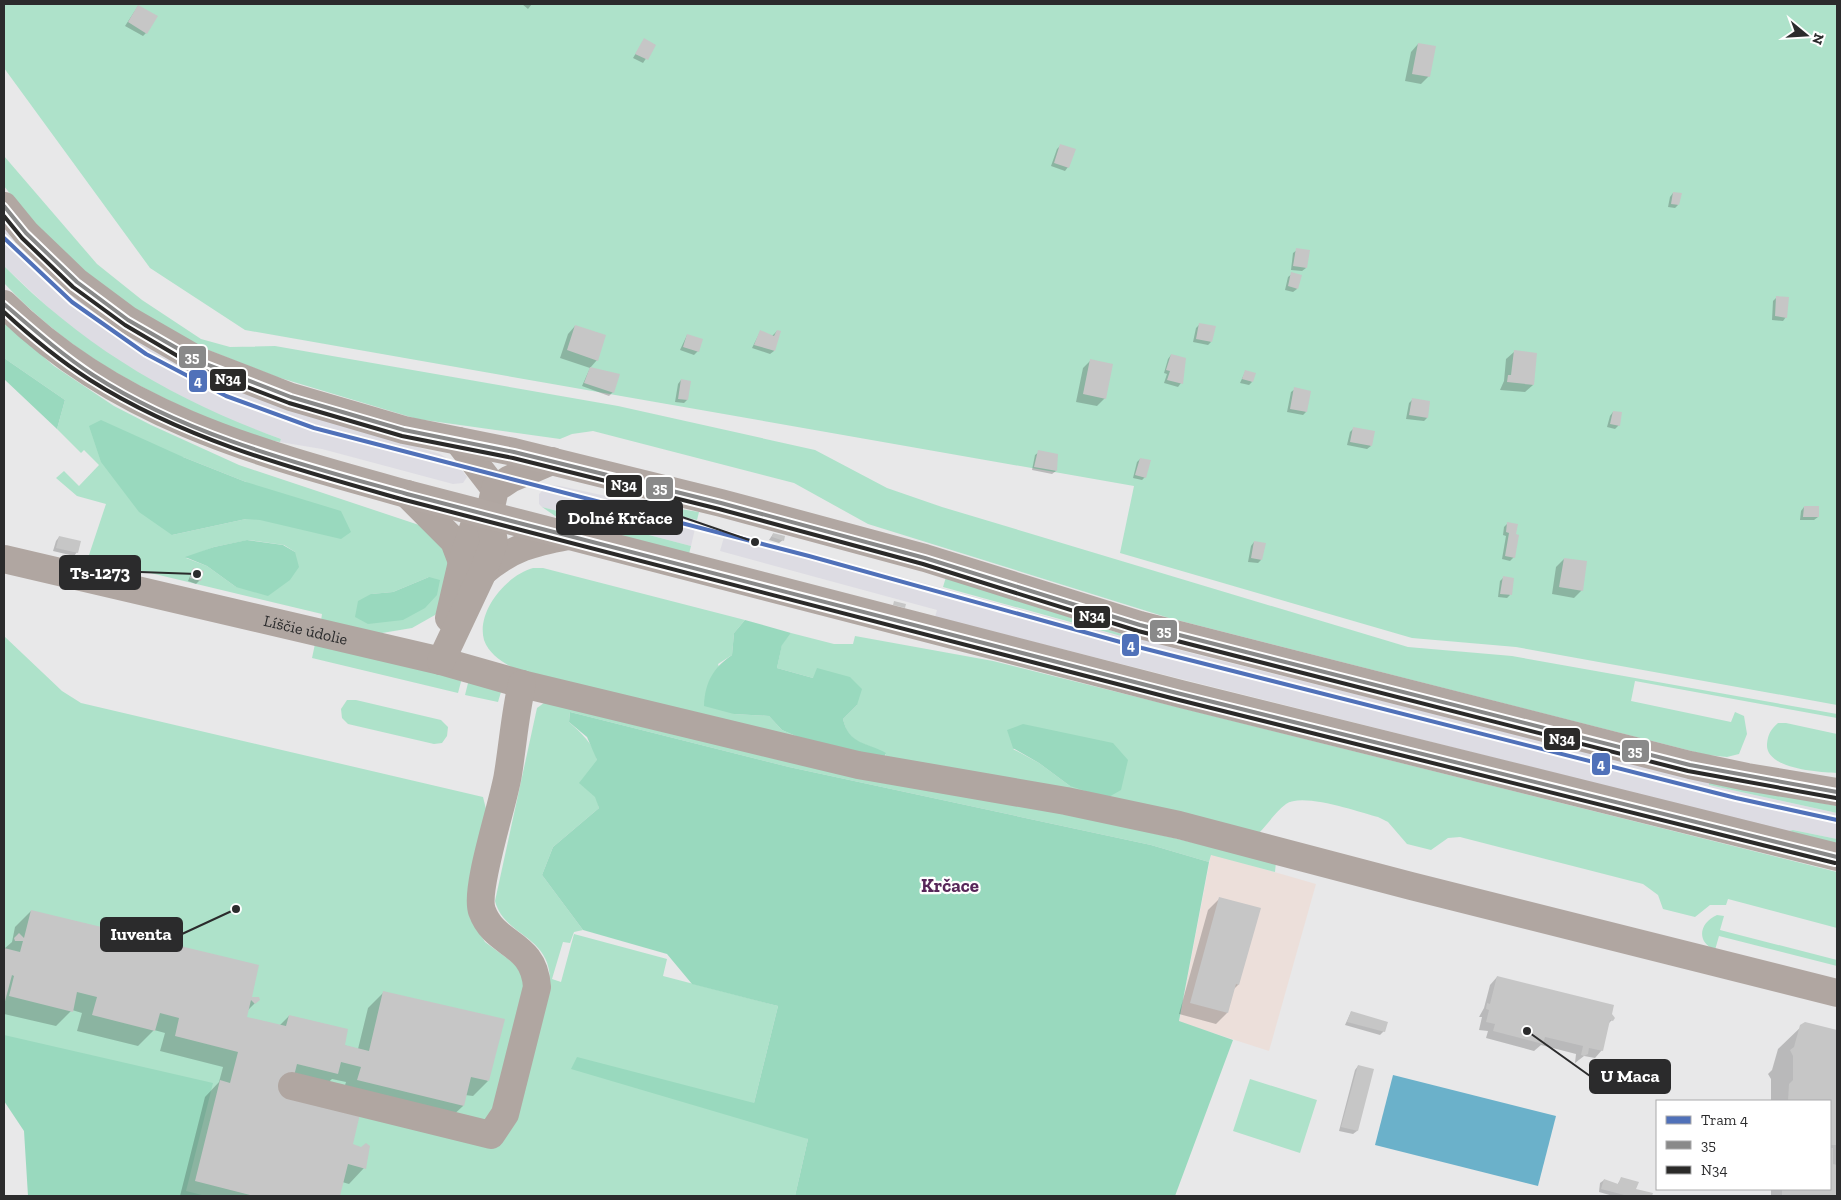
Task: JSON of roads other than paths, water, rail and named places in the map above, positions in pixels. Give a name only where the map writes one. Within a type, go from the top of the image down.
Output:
[{"type":"main road","points":[[4,206],[26,233],[52,259],[98,299],[157,338],[200,362],[282,394],[404,430],[552,462],[721,503],[889,548],[1140,625],[1203,642],[1690,765],[1747,777],[1837,792]]},
{"type":"main road","points":[[4,304],[69,360],[126,396],[173,419],[242,447],[489,516],[1181,694],[1837,857]]},
{"type":"street","points":[[458,441],[496,489]]},
{"type":"street","points":[[441,661],[451,606],[473,567],[474,526],[489,516],[496,489],[510,479],[552,462]]},
{"type":"street","points":[[407,494],[454,541],[473,567]]},
{"type":"street","points":[[473,567],[530,544],[568,536]]},
{"type":"street","name":"Líščie údolie","points":[[4,559],[441,661],[522,684],[608,703],[858,765],[1066,801],[1179,825],[1410,886],[1837,993]]},
{"type":"street","points":[[292,1086],[491,1135],[505,1114],[538,987],[536,973],[531,961],[518,948],[488,925],[481,909],[481,889],[508,774],[514,715],[522,684]]},
{"type":"water","points":[[1393,1075],[1556,1116],[1538,1186],[1375,1145]]},
{"type":"tram line","name":"4","points":[[4,238],[72,302],[146,354],[226,396],[314,428],[809,556],[1142,648],[1736,798],[1837,820]]},
{"type":"place","name":"Dolné Krčace","points":[[755,542]]},
{"type":"place","name":"Ts-1273","points":[[197,574]]},
{"type":"place","name":"Iuventa","points":[[236,909]]},
{"type":"place","name":"U Maca","points":[[1527,1031]]},
{"type":"district","name":"Krčace","points":[[950,885]]}]
